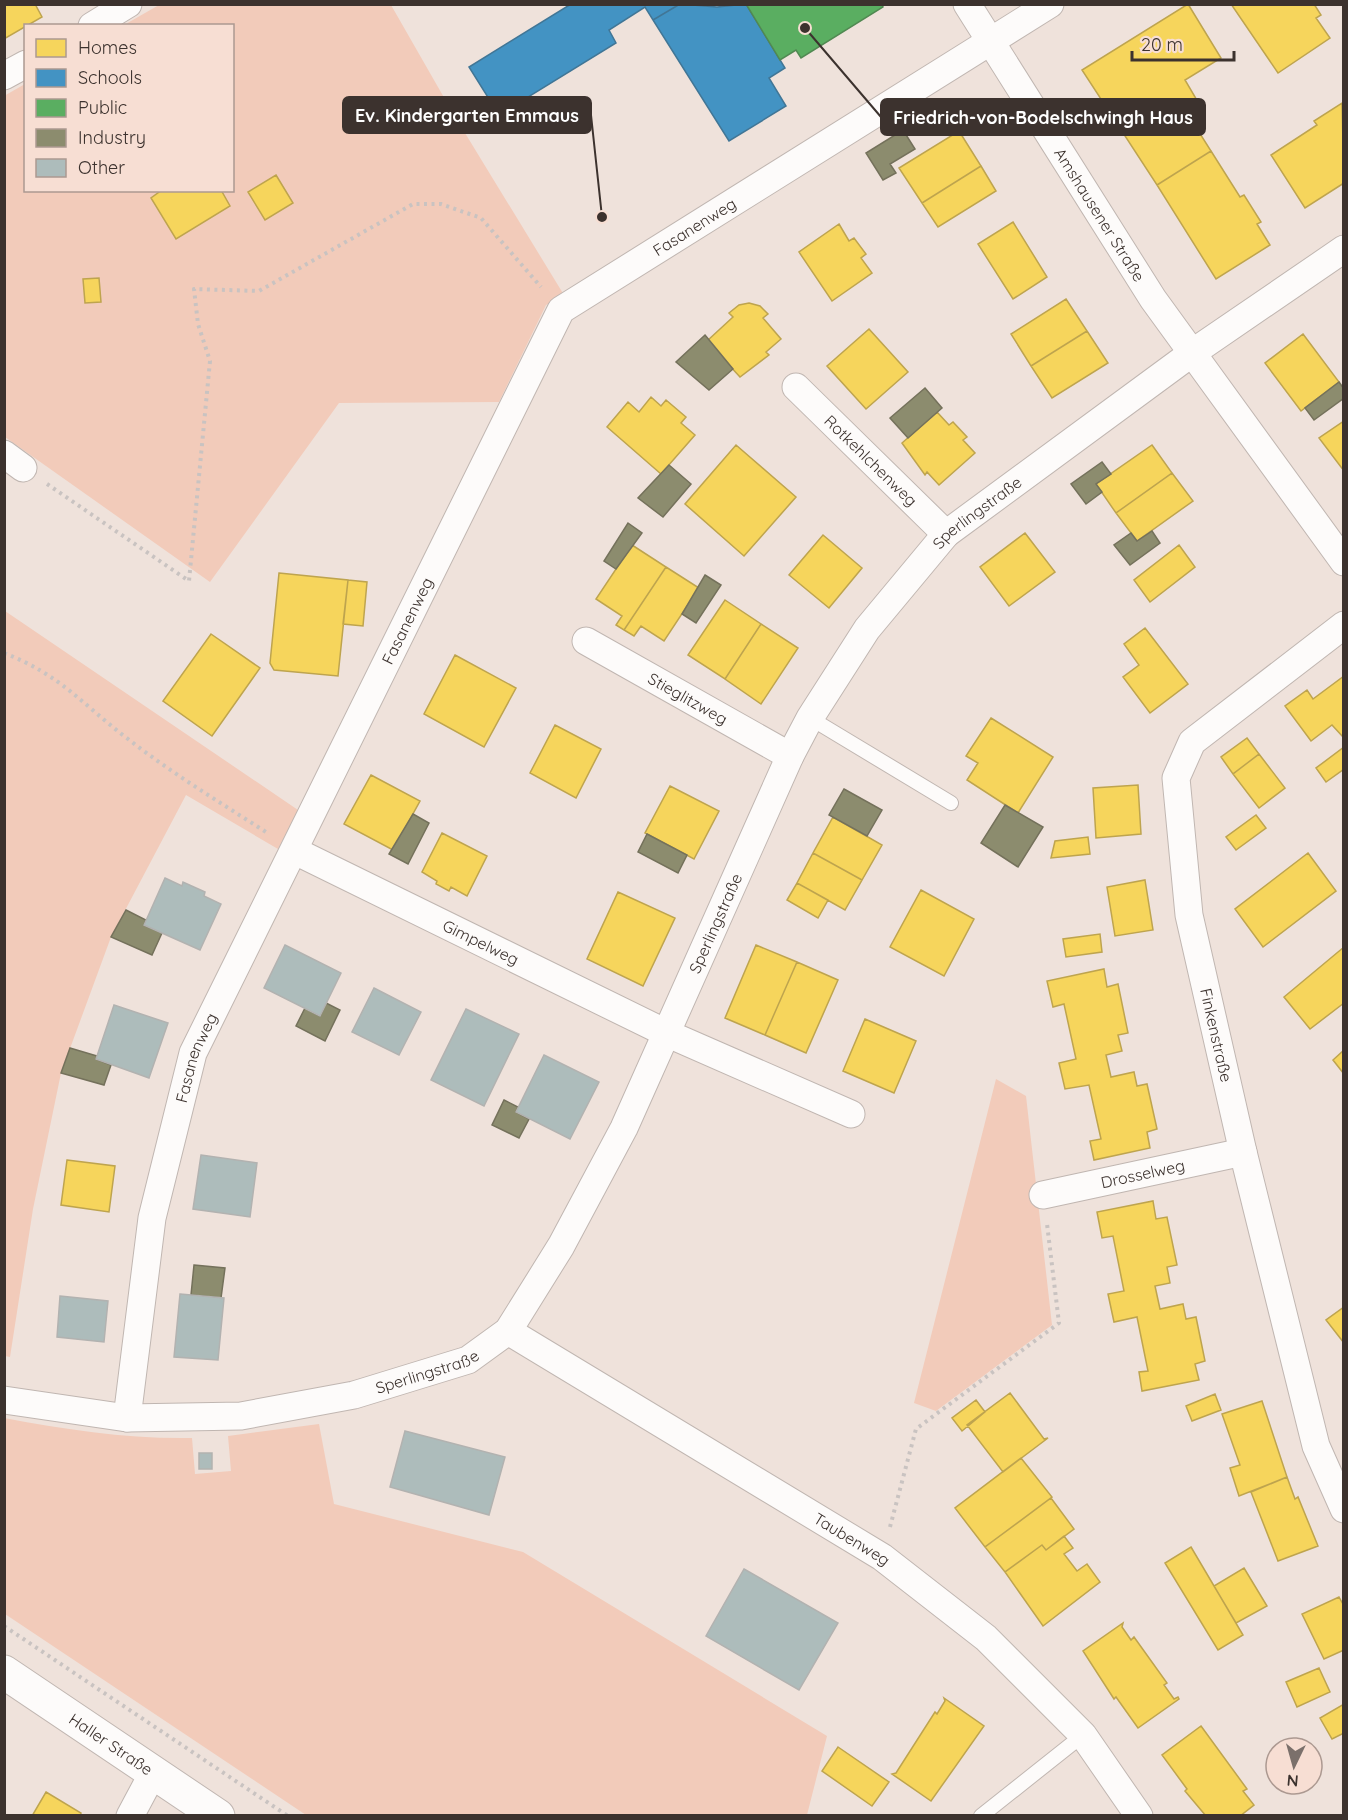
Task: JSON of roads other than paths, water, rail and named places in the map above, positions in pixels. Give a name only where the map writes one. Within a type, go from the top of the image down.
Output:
[{"type":"main road","name":"Haller Straße","points":[[4,1672],[218,1815]]},
{"type":"street","points":[[95,24],[128,4]]},
{"type":"street","name":"Amshausener Straße","points":[[967,4],[1153,299],[1344,562]]},
{"type":"street","points":[[990,43],[1050,4]]},
{"type":"street","name":"Fasanenweg","points":[[127,1418],[152,1218],[193,1053],[561,310],[990,43]]},
{"type":"street","points":[[4,76],[24,65]]},
{"type":"street","points":[[1192,353],[1344,249]]},
{"type":"street","name":"Sperlingstraße","points":[[4,1400],[127,1418],[241,1416],[354,1395],[468,1360],[508,1331],[561,1246],[619,1138],[790,756],[810,718],[867,629],[946,534],[1192,353]]},
{"type":"street","name":"Rotkehlchenweg","points":[[796,387],[946,534]]},
{"type":"street","name":"Finkenstraße","points":[[1344,625],[1192,742],[1176,778],[1189,915],[1243,1152],[1316,1446],[1344,1509]]},
{"type":"street","name":"Stieglitzweg","points":[[586,641],[790,756]]},
{"type":"street","name":"Gimpelweg","points":[[295,851],[666,1033]]},
{"type":"street","points":[[666,1033],[851,1114]]},
{"type":"street","name":"Drosselweg","points":[[1043,1195],[1243,1152]]},
{"type":"street","name":"Taubenweg","points":[[508,1331],[882,1557],[986,1638],[1083,1735],[1139,1815]]},
{"type":"street","points":[[130,1815],[153,1773]]},
{"type":"lane","points":[[810,718],[951,803]]},
{"type":"lane","points":[[981,1815],[1083,1735]]},
{"type":"place","name":"Friedrich-von-Bodelschwingh Haus","points":[[805,28]]},
{"type":"place","name":"Ev. Kindergarten Emmaus","points":[[602,217]]}]
